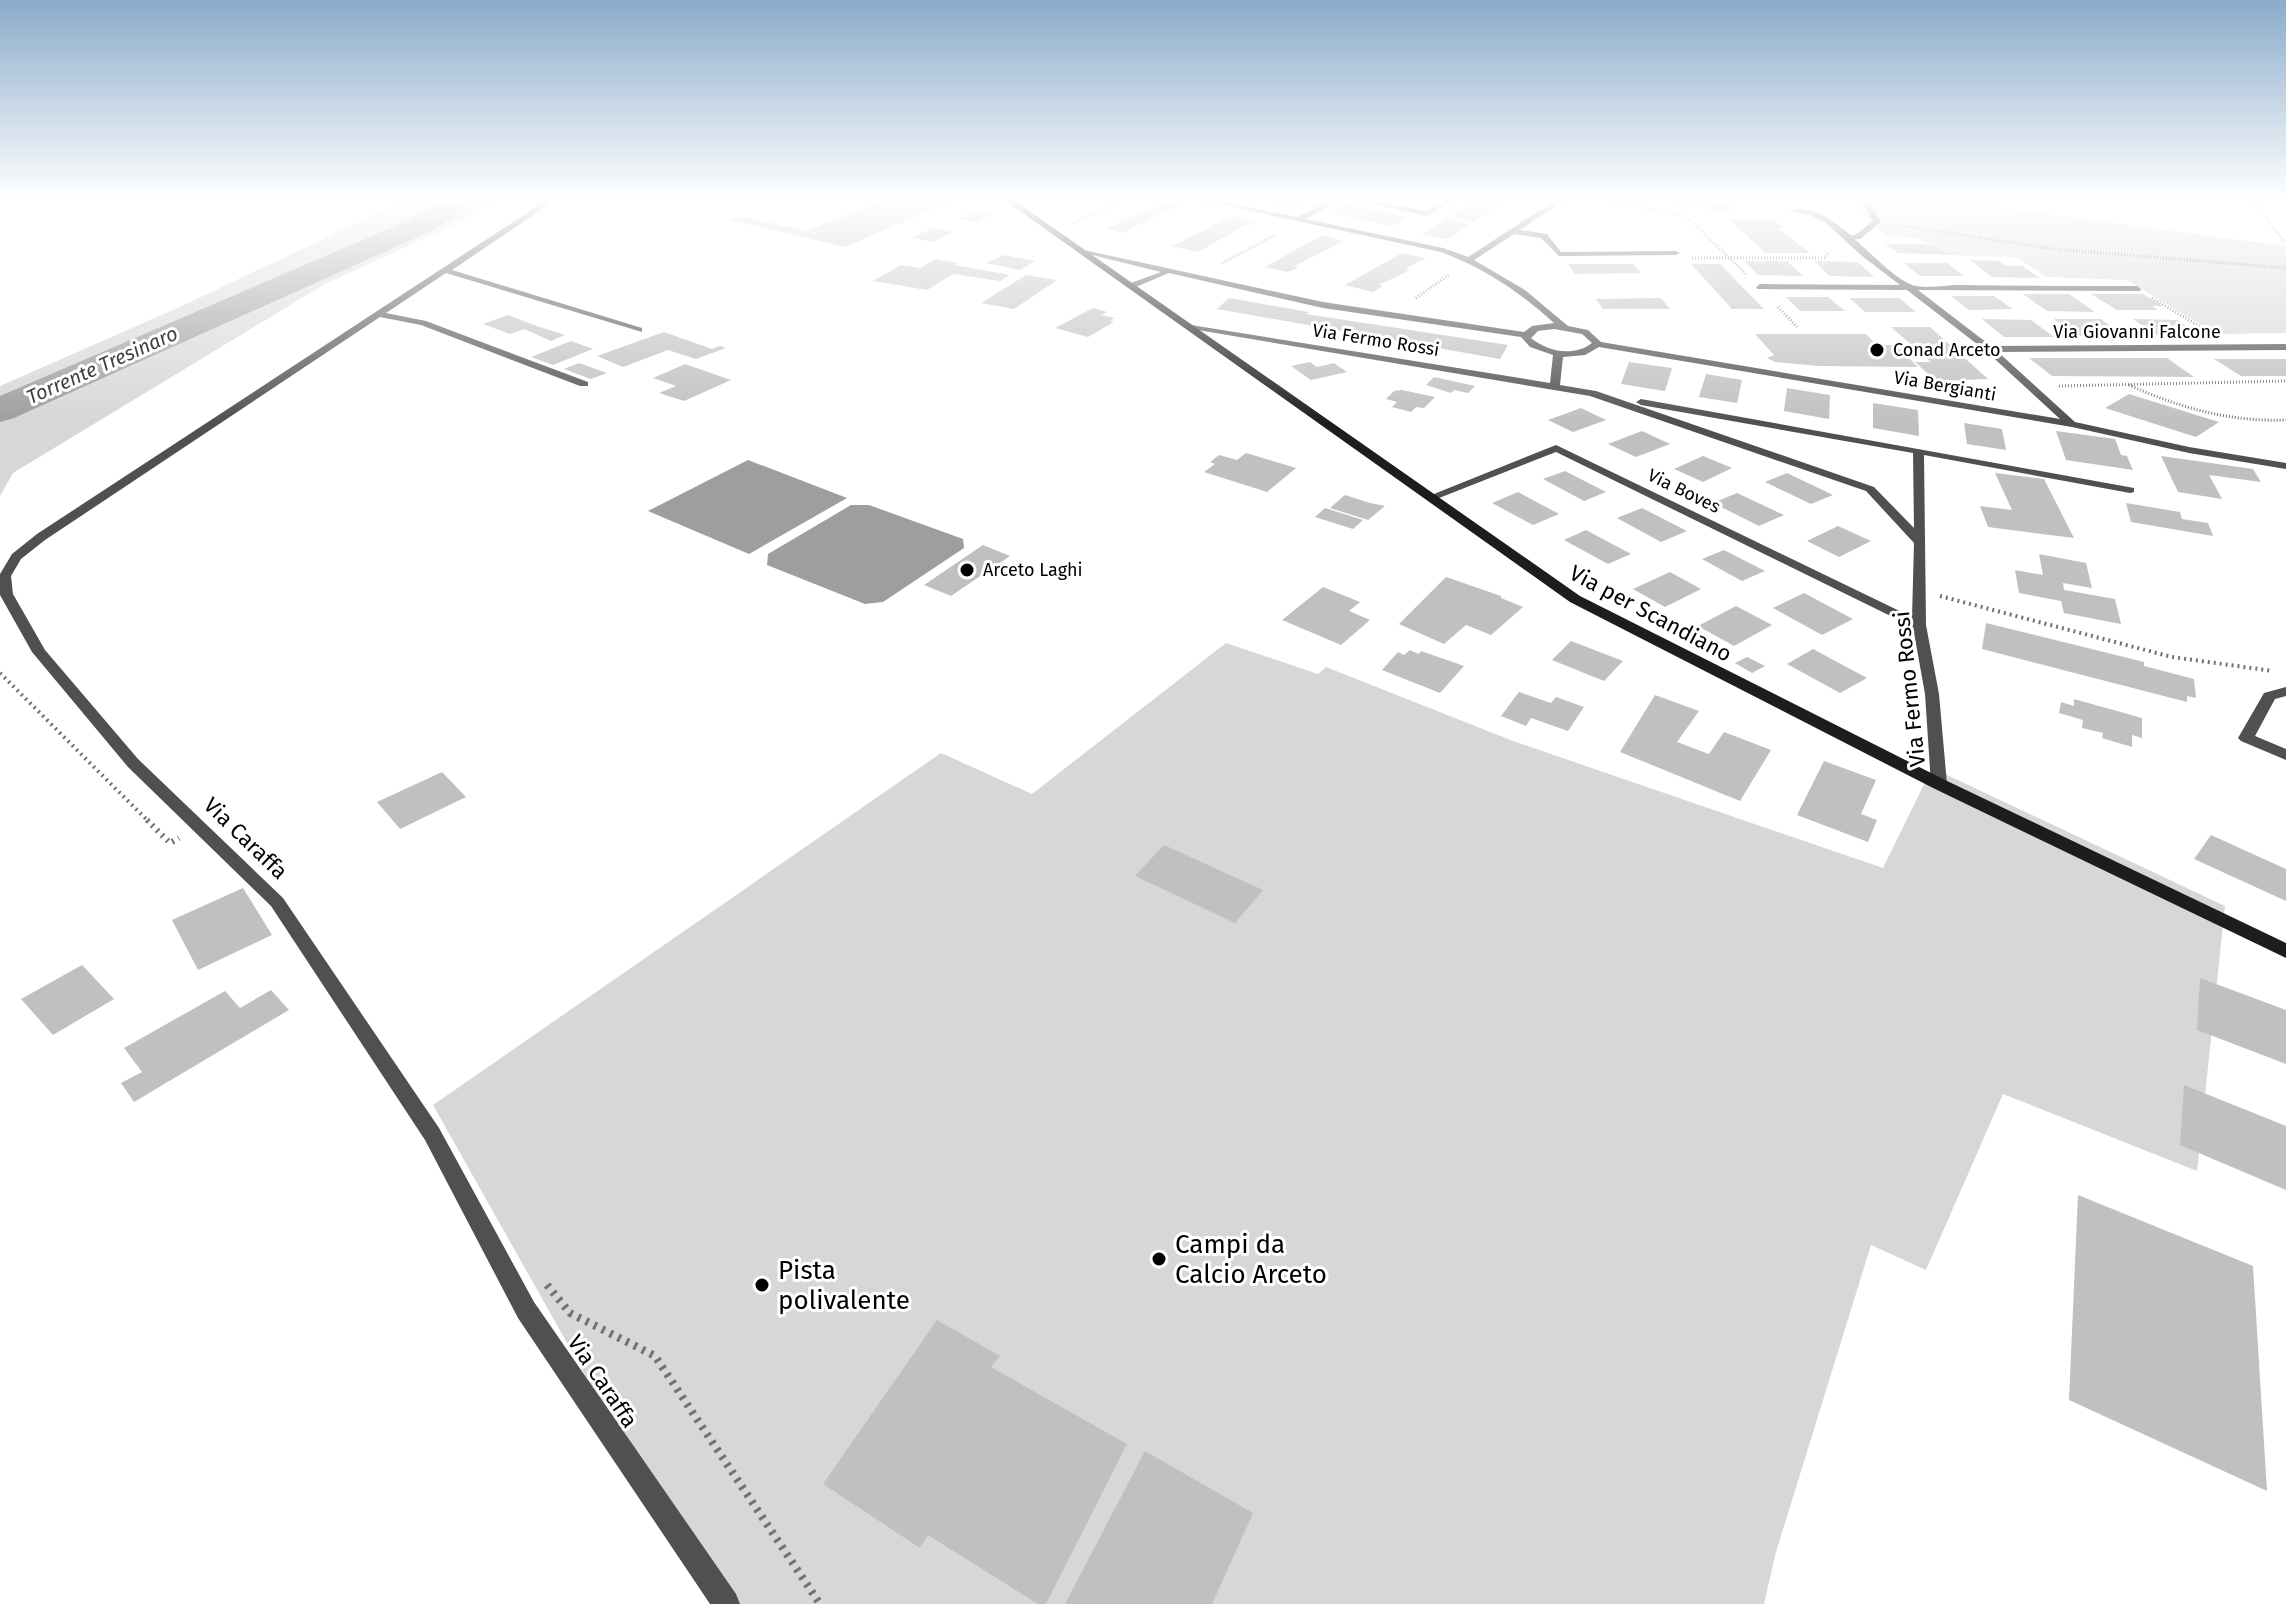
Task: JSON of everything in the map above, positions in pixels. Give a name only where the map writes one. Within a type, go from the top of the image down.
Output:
[{"type":"street","name":"Via Caraffa","points":[[438,274],[239,409],[41,537],[16,557],[5,576],[6,594],[39,652],[133,763],[277,902],[432,1134],[526,1310],[726,1604]]},
{"type":"street","points":[[457,274],[639,330]]},
{"type":"street","name":"Via per Scandiano","points":[[1114,274],[1575,599],[1939,784],[2286,951]]},
{"type":"street","points":[[1131,286],[1165,274]]},
{"type":"street","points":[[1171,274],[1392,316],[1526,335],[1544,327],[1564,327]]},
{"type":"street","name":"Via Bergianti","points":[[1495,274],[1529,294],[1564,327],[1592,336],[1597,344]]},
{"type":"street","points":[[1893,274],[1989,349],[2072,424]]},
{"type":"street","name":"Via Giovanni Falcone","points":[[1760,287],[2137,289]]},
{"type":"street","points":[[378,314],[423,323],[584,384]]},
{"type":"street","name":"Via Fermo Rossi","points":[[1191,328],[1555,386],[2130,490]]},
{"type":"street","points":[[1526,335],[1530,343],[1558,353],[1555,386]]},
{"type":"street","name":"Via Bergianti","points":[[1558,353],[1588,351],[1597,344],[2072,424],[2189,450],[2286,466]]},
{"type":"street","name":"Via Giovanni Falcone","points":[[1989,349],[2286,347]]},
{"type":"street","name":"Via Fermo Rossi","points":[[1592,393],[1870,489],[1920,542]]},
{"type":"street","name":"Via Boves","points":[[1430,498],[1556,448],[1919,625]]},
{"type":"street","name":"Via Fermo Rossi","points":[[1918,451],[1919,625],[1932,694],[1939,784]]},
{"type":"street","points":[[2286,691],[2269,696],[2246,738],[2286,755]]},
{"type":"path","points":[[1192,278],[1200,274]]},
{"type":"path","points":[[1392,316],[1450,274]]},
{"type":"path","points":[[1746,274],[1797,327]]},
{"type":"path","points":[[2137,289],[2234,347]]},
{"type":"path","points":[[2032,387],[2286,381]]},
{"type":"path","points":[[2128,384],[2166,402],[2195,411],[2257,420],[2286,420]]},
{"type":"path","points":[[1920,591],[2172,657],[2247,670],[2286,670]]},
{"type":"shaded area","points":[[250,274],[347,274],[325,284],[13,473],[0,496],[0,386]]},
{"type":"shaded area","points":[[2042,274],[2286,274],[2286,333],[2216,334],[2127,280],[2047,277]]},
{"type":"shaded area","points":[[748,460],[847,498],[749,554],[648,511]]},
{"type":"shaded area","points":[[851,505],[869,505],[963,539],[964,548],[883,602],[865,604],[767,565],[768,554]]},
{"type":"shaded area","points":[[1226,643],[1318,674],[1326,667],[1513,741],[1883,868],[1932,768],[2225,906],[2197,1171],[2003,1094],[1926,1270],[1871,1245],[1776,1552],[1764,1604],[714,1604],[433,1105],[941,753],[1032,794]]},
{"type":"building","points":[[886,274],[1004,274],[1010,275],[1000,281],[953,274],[927,290],[873,281]]},
{"type":"building","points":[[1365,274],[1402,274],[1379,285],[1383,286],[1373,292],[1345,285]]},
{"type":"building","points":[[1700,274],[1730,274],[1764,309],[1732,309]]},
{"type":"building","points":[[1801,274],[1803,276],[1758,275]]},
{"type":"building","points":[[1827,274],[1871,274],[1874,277]]},
{"type":"building","points":[[1917,274],[1964,276],[1920,276]]},
{"type":"building","points":[[1988,274],[2034,274],[2040,278],[1992,277]]},
{"type":"building","points":[[1026,275],[1057,280],[1014,309],[981,303]]},
{"type":"building","points":[[2023,294],[2069,294],[2095,312],[2047,311]]},
{"type":"building","points":[[2091,294],[2143,294],[2163,306],[2152,306],[2158,310],[2117,310]]},
{"type":"building","points":[[1951,296],[1994,296],[2013,309],[1969,310]]},
{"type":"building","points":[[1786,297],[1828,297],[1845,311],[1800,311]]},
{"type":"building","points":[[1229,298],[1309,312],[1306,314],[1508,345],[1500,359],[1217,309]]},
{"type":"building","points":[[1661,298],[1670,309],[1603,309],[1596,299]]},
{"type":"building","points":[[1849,298],[1899,298],[1916,312],[1865,312]]},
{"type":"building","points":[[1093,308],[1107,312],[1101,315],[1115,318],[1110,321],[1114,322],[1088,337],[1055,328]]},
{"type":"building","points":[[508,315],[565,335],[551,341],[524,329],[510,334],[483,324]]},
{"type":"building","points":[[1982,319],[2031,320],[2054,337],[2004,337]]},
{"type":"building","points":[[2054,319],[2101,319],[2124,337],[2077,336]]},
{"type":"building","points":[[2133,319],[2177,320],[2201,335],[2155,335]]},
{"type":"building","points":[[1891,327],[1930,327],[1988,379],[1936,381],[1915,362],[1931,362]]},
{"type":"building","points":[[664,332],[712,349],[720,346],[726,348],[696,359],[668,350],[623,367],[597,356]]},
{"type":"building","points":[[1755,334],[1866,334],[1877,345],[1895,345],[1918,367],[1819,366],[1775,362],[1767,358],[1774,355]]},
{"type":"building","points":[[571,341],[593,349],[553,365],[531,357]]},
{"type":"building","points":[[2029,358],[2167,358],[2194,377],[2052,376]]},
{"type":"building","points":[[2214,359],[2286,359],[2286,376],[2241,376]]},
{"type":"building","points":[[1310,362],[1317,367],[1334,363],[1347,372],[1311,380],[1291,366]]},
{"type":"building","points":[[1629,362],[1672,368],[1665,391],[1621,384]]},
{"type":"building","points":[[579,363],[607,373],[591,379],[564,369]]},
{"type":"building","points":[[685,364],[731,380],[684,401],[659,393],[676,386],[653,378]]},
{"type":"building","points":[[1706,374],[1742,380],[1737,403],[1699,397]]},
{"type":"building","points":[[1434,377],[1475,386],[1468,393],[1454,390],[1451,393],[1426,385]]},
{"type":"building","points":[[1787,388],[1830,395],[1829,419],[1784,411]]},
{"type":"building","points":[[1394,391],[1435,397],[1424,408],[1416,407],[1411,412],[1392,407],[1397,402],[1386,399]]},
{"type":"building","points":[[2129,394],[2219,422],[2196,437],[2105,408]]},
{"type":"building","points":[[1873,403],[1918,410],[1919,436],[1873,428]]},
{"type":"building","points":[[1581,408],[1606,420],[1573,432],[1548,420]]},
{"type":"building","points":[[1964,423],[2002,429],[2006,450],[1967,444]]},
{"type":"building","points":[[1642,431],[1670,444],[1636,457],[1608,444]]},
{"type":"building","points":[[2056,431],[2115,439],[2121,455],[2127,456],[2133,470],[2066,460]]},
{"type":"building","points":[[1246,453],[1296,468],[1267,492],[1204,472],[1215,464],[1210,462],[1219,455],[1237,460]]},
{"type":"building","points":[[1703,456],[1732,468],[1703,482],[1674,469]]},
{"type":"building","points":[[2161,456],[2253,469],[2261,482],[2209,475],[2222,499],[2178,492]]},
{"type":"building","points":[[1565,471],[1606,492],[1584,501],[1543,479]]},
{"type":"building","points":[[1787,473],[1833,495],[1811,504],[1765,482]]},
{"type":"building","points":[[1995,473],[2044,479],[2074,538],[1988,527],[1980,506],[2012,510]]},
{"type":"building","points":[[1518,492],[1559,514],[1533,525],[1492,503]]},
{"type":"building","points":[[1737,493],[1784,515],[1759,526],[1713,503]]},
{"type":"building","points":[[1345,495],[1385,506],[1368,520],[1330,508]]},
{"type":"building","points":[[2126,503],[2180,512],[2182,519],[2208,523],[2213,536],[2131,522]]},
{"type":"building","points":[[1325,508],[1363,520],[1353,529],[1315,517]]},
{"type":"building","points":[[1642,508],[1687,531],[1661,542],[1617,518]]},
{"type":"building","points":[[1838,526],[1871,541],[1839,557],[1807,541]]},
{"type":"building","points":[[1586,530],[1631,554],[1608,564],[1564,540]]},
{"type":"building","name":"Arceto Laghi","points":[[983,545],[1010,556],[951,596],[924,585]]},
{"type":"building","points":[[1724,550],[1765,571],[1742,581],[1702,559]]},
{"type":"building","points":[[2039,554],[2086,563],[2092,588],[2063,583],[2064,590],[2115,599],[2121,624],[2064,613],[2061,601],[2019,593],[2015,570],[2043,575]]},
{"type":"building","points":[[1670,572],[1701,589],[1665,607],[1633,589]]},
{"type":"building","points":[[1446,577],[1523,607],[1491,635],[1466,625],[1444,644],[1399,624]]},
{"type":"building","points":[[1323,587],[1360,602],[1349,611],[1370,620],[1341,645],[1282,620]]},
{"type":"building","points":[[1804,593],[1853,619],[1822,635],[1773,608]]},
{"type":"building","points":[[1736,606],[1772,625],[1734,646],[1698,626]]},
{"type":"building","points":[[1986,623],[2144,662],[2144,666],[2194,679],[2196,698],[2187,696],[2187,702],[1982,649]]},
{"type":"building","points":[[1571,641],[1623,661],[1604,681],[1552,660]]},
{"type":"building","points":[[1813,649],[1867,678],[1840,693],[1787,664]]},
{"type":"building","points":[[1410,650],[1464,666],[1440,693],[1382,670],[1398,652],[1404,655]]},
{"type":"building","points":[[1747,657],[1765,666],[1752,673],[1735,663]]},
{"type":"building","points":[[1519,692],[1551,703],[1556,697],[1584,707],[1568,731],[1531,718],[1526,726],[1501,716]]},
{"type":"building","points":[[1655,695],[1699,711],[1677,742],[1709,754],[1724,732],[1771,750],[1740,801],[1620,752]]},
{"type":"building","points":[[2074,699],[2142,718],[2142,738],[2132,735],[2132,747],[2102,738],[2103,733],[2082,728],[2083,720],[2059,713],[2061,702],[2074,706]]},
{"type":"building","points":[[1824,761],[1876,780],[1861,814],[1877,820],[1868,842],[1797,815]]},
{"type":"building","points":[[442,772],[466,797],[400,829],[377,802]]},
{"type":"building","points":[[2211,835],[2286,869],[2286,901],[2194,859]]},
{"type":"building","points":[[1164,845],[1263,890],[1235,923],[1135,876]]},
{"type":"building","points":[[243,888],[272,935],[198,970],[172,920]]},
{"type":"building","points":[[82,965],[114,999],[53,1035],[21,999]]},
{"type":"building","points":[[2200,978],[2286,1010],[2286,1064],[2197,1030]]},
{"type":"building","points":[[271,990],[289,1010],[134,1102],[121,1083],[142,1072],[124,1048],[225,991],[240,1008]]},
{"type":"building","points":[[2184,1085],[2286,1126],[2286,1190],[2180,1145]]},
{"type":"building","points":[[2078,1195],[2253,1266],[2267,1491],[2069,1400]]},
{"type":"building","points":[[937,1320],[1000,1356],[991,1367],[1127,1444],[1046,1604],[1038,1604],[928,1535],[920,1548],[823,1484]]},
{"type":"building","points":[[1145,1451],[1253,1513],[1212,1604],[1065,1604]]},
{"type":"waterway","name":"Torrente Tresinaro","points":[[0,410],[310,274]]},
{"type":"place","name":"Conad Arceto","points":[[1877,350]]},
{"type":"place","name":"Arceto Laghi","points":[[967,570]]},
{"type":"place","name":"Campi da Calcio Arceto","points":[[1159,1259]]},
{"type":"place","name":"Pista polivalente","points":[[762,1285]]}]
